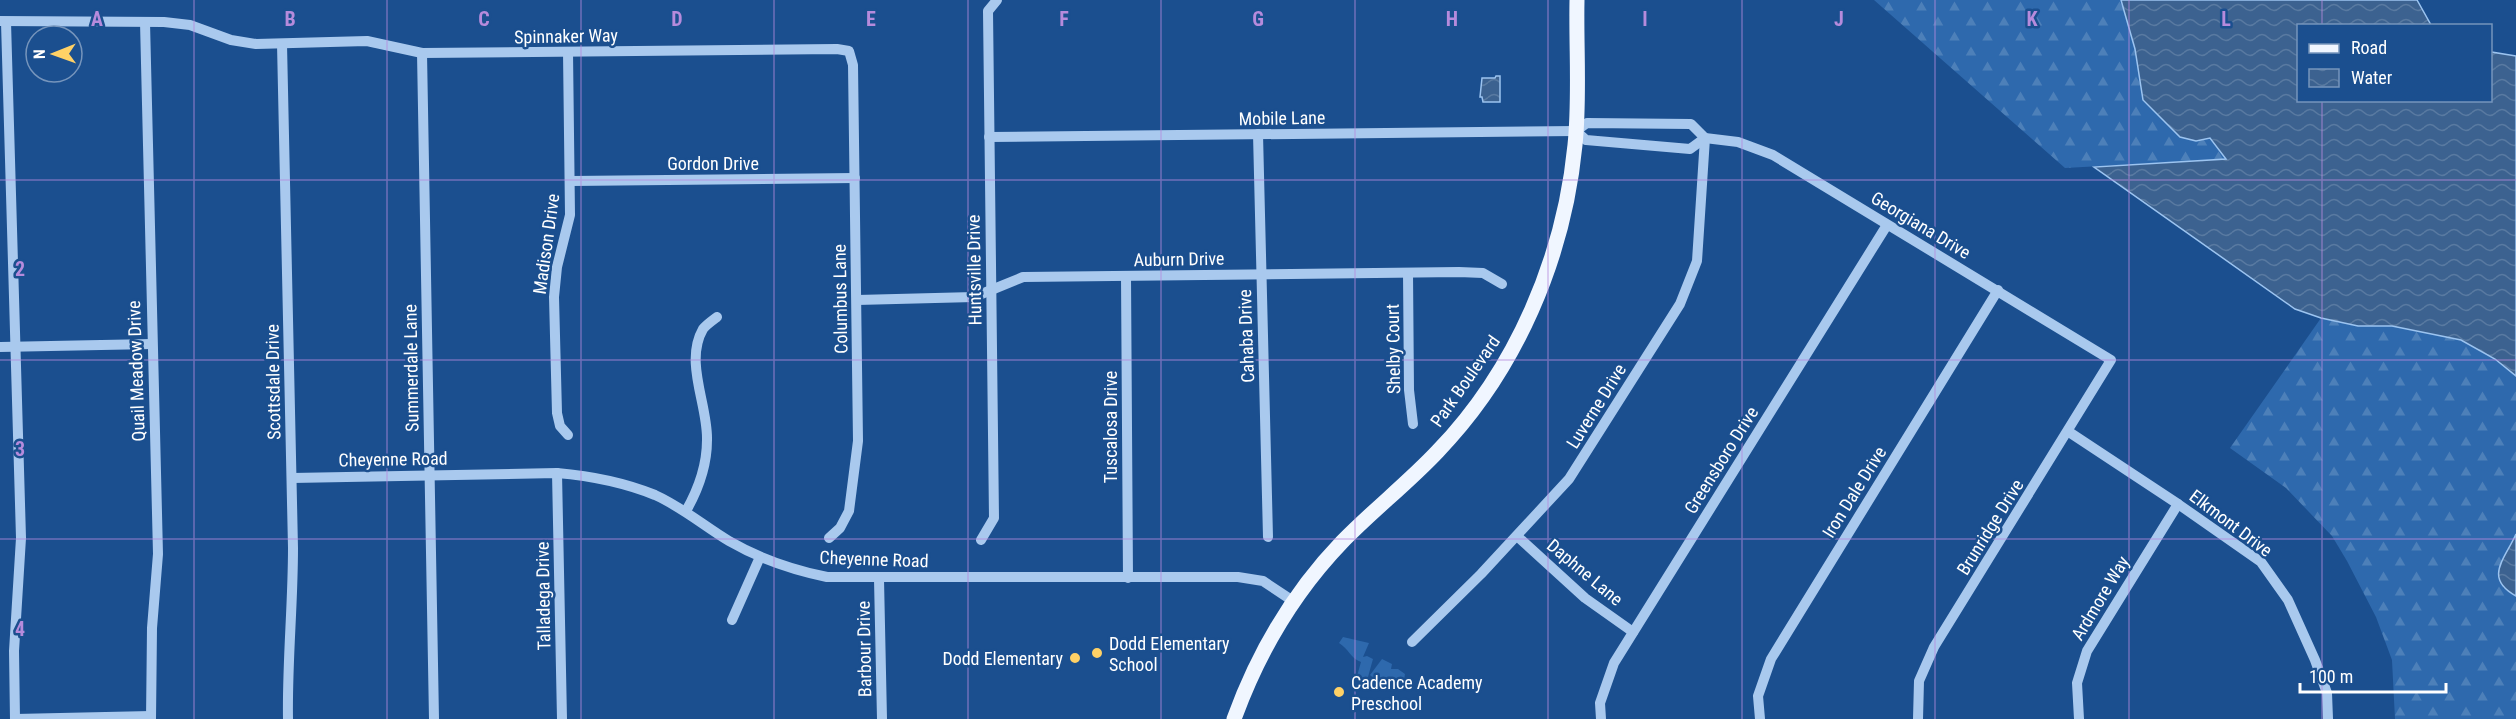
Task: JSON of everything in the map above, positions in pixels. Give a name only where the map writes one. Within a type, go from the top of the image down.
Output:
[{"type":"main road","name":"Park Boulevard","points":[[1234,719],[1259,660],[1293,601],[1344,540],[1444,445],[1500,370],[1528,319],[1547,271],[1566,201],[1576,131],[1577,0]]},
{"type":"street","name":"Huntsville Drive","points":[[981,540],[994,518],[988,11],[997,0]]},
{"type":"street","name":"Spinnaker Way","points":[[3,21],[145,22],[190,25],[231,40],[256,44],[367,41],[422,53],[837,49],[849,51]]},
{"type":"street","points":[[3,21],[21,538],[14,651],[15,719],[151,717]]},
{"type":"street","name":"Quail Meadow Drive","points":[[145,22],[158,554],[152,638],[151,717]]},
{"type":"street","name":"Scottsdale Drive","points":[[282,44],[292,478],[293,609],[287,680],[288,719]]},
{"type":"street","name":"Columbus Lane","points":[[829,538],[840,528],[849,511],[858,441],[853,64],[849,51]]},
{"type":"street","name":"Madison Drive","points":[[568,52],[570,215],[557,267],[554,297],[557,413],[560,426],[568,435]]},
{"type":"street","name":"Summerdale Lane","points":[[422,53],[434,719]]},
{"type":"street","name":"Georgiana Drive","points":[[1705,138],[1690,149],[1586,140],[1576,131],[1587,123],[1692,124],[1705,138],[1738,142],[1773,155],[2111,360]]},
{"type":"street","name":"Mobile Lane","points":[[989,137],[1576,131]]},
{"type":"street","name":"Cahaba Drive","points":[[1258,135],[1268,537]]},
{"type":"street","name":"Luverne Drive","points":[[1413,642],[1517,536],[1569,479],[1680,304],[1697,261],[1705,138]]},
{"type":"street","name":"Gordon Drive","points":[[571,181],[855,178]]},
{"type":"street","name":"Greensboro Drive","points":[[1600,719],[1600,703],[1614,663],[1887,225]]},
{"type":"street","name":"Shelby Court","points":[[1408,273],[1408,390],[1413,424]]},
{"type":"street","name":"Auburn Drive","points":[[857,300],[974,297],[1023,277],[1483,273],[1502,284]]},
{"type":"street","name":"Tuscalosa Drive","points":[[1126,276],[1128,578]]},
{"type":"street","name":"Iron Dale Drive","points":[[1760,719],[1758,696],[1771,659],[1998,290]]},
{"type":"street","points":[[686,511],[702,474],[707,441],[697,353],[704,329],[717,316]]},
{"type":"street","points":[[0,347],[152,344]]},
{"type":"street","name":"Brunridge Drive","points":[[1918,719],[1919,681],[1934,647],[2069,432],[2111,360]]},
{"type":"street","name":"Elkmont Drive","points":[[2069,432],[2261,562],[2288,600],[2315,660],[2327,693],[2328,719]]},
{"type":"street","name":"Cheyenne Road","points":[[292,478],[557,473],[593,476],[625,483],[686,511],[728,540],[760,557],[797,571],[827,577],[879,579],[1251,578],[1274,587],[1293,601]]},
{"type":"street","name":"Talladega Drive","points":[[557,473],[562,719]]},
{"type":"street","name":"Ardmore Way","points":[[2079,719],[2077,683],[2087,651],[2178,504]]},
{"type":"street","name":"Daphne Lane","points":[[1517,536],[1586,598],[1633,632]]},
{"type":"street","points":[[732,620],[760,557]]},
{"type":"street","name":"Barbour Drive","points":[[879,579],[882,719]]},
{"type":"green space","points":[[1874,0],[2121,0],[2135,49],[2196,141],[2210,137],[2227,159],[2065,168]]},
{"type":"green space","points":[[2321,318],[2358,326],[2392,326],[2461,340],[2495,359],[2516,376],[2516,534],[2508,552],[2503,588],[2516,596],[2516,719],[2395,719],[2392,660],[2376,617],[2332,536],[2286,488],[2230,448]]},
{"type":"green space","points":[[1343,637],[1369,643],[1363,657],[1373,659],[1368,677],[1365,679],[1357,676],[1361,662],[1339,643]]},
{"type":"green space","points":[[1382,659],[1392,664],[1391,669],[1398,669],[1405,674],[1404,680],[1395,690],[1387,688],[1384,681],[1379,683],[1370,675]]},
{"type":"water","points":[[2121,0],[2417,0],[2430,24],[2297,24],[2297,102],[2492,102],[2492,52],[2516,56],[2516,376],[2495,359],[2461,340],[2392,326],[2358,326],[2321,318],[2295,309],[2094,167],[2226,159],[2210,138],[2196,141],[2180,137],[2143,100],[2135,49]]},
{"type":"water","points":[[1500,76],[1500,102],[1483,102],[1480,97],[1482,78],[1495,78]]},
{"type":"water","points":[[2516,534],[2516,596],[2506,589],[2499,575],[2502,560]]},
{"type":"place","name":"Dodd Elementary School","points":[[1097,653]]},
{"type":"place","name":"Dodd Elementary","points":[[1075,658]]},
{"type":"place","name":"Cadence Academy Preschool","points":[[1339,692]]}]
